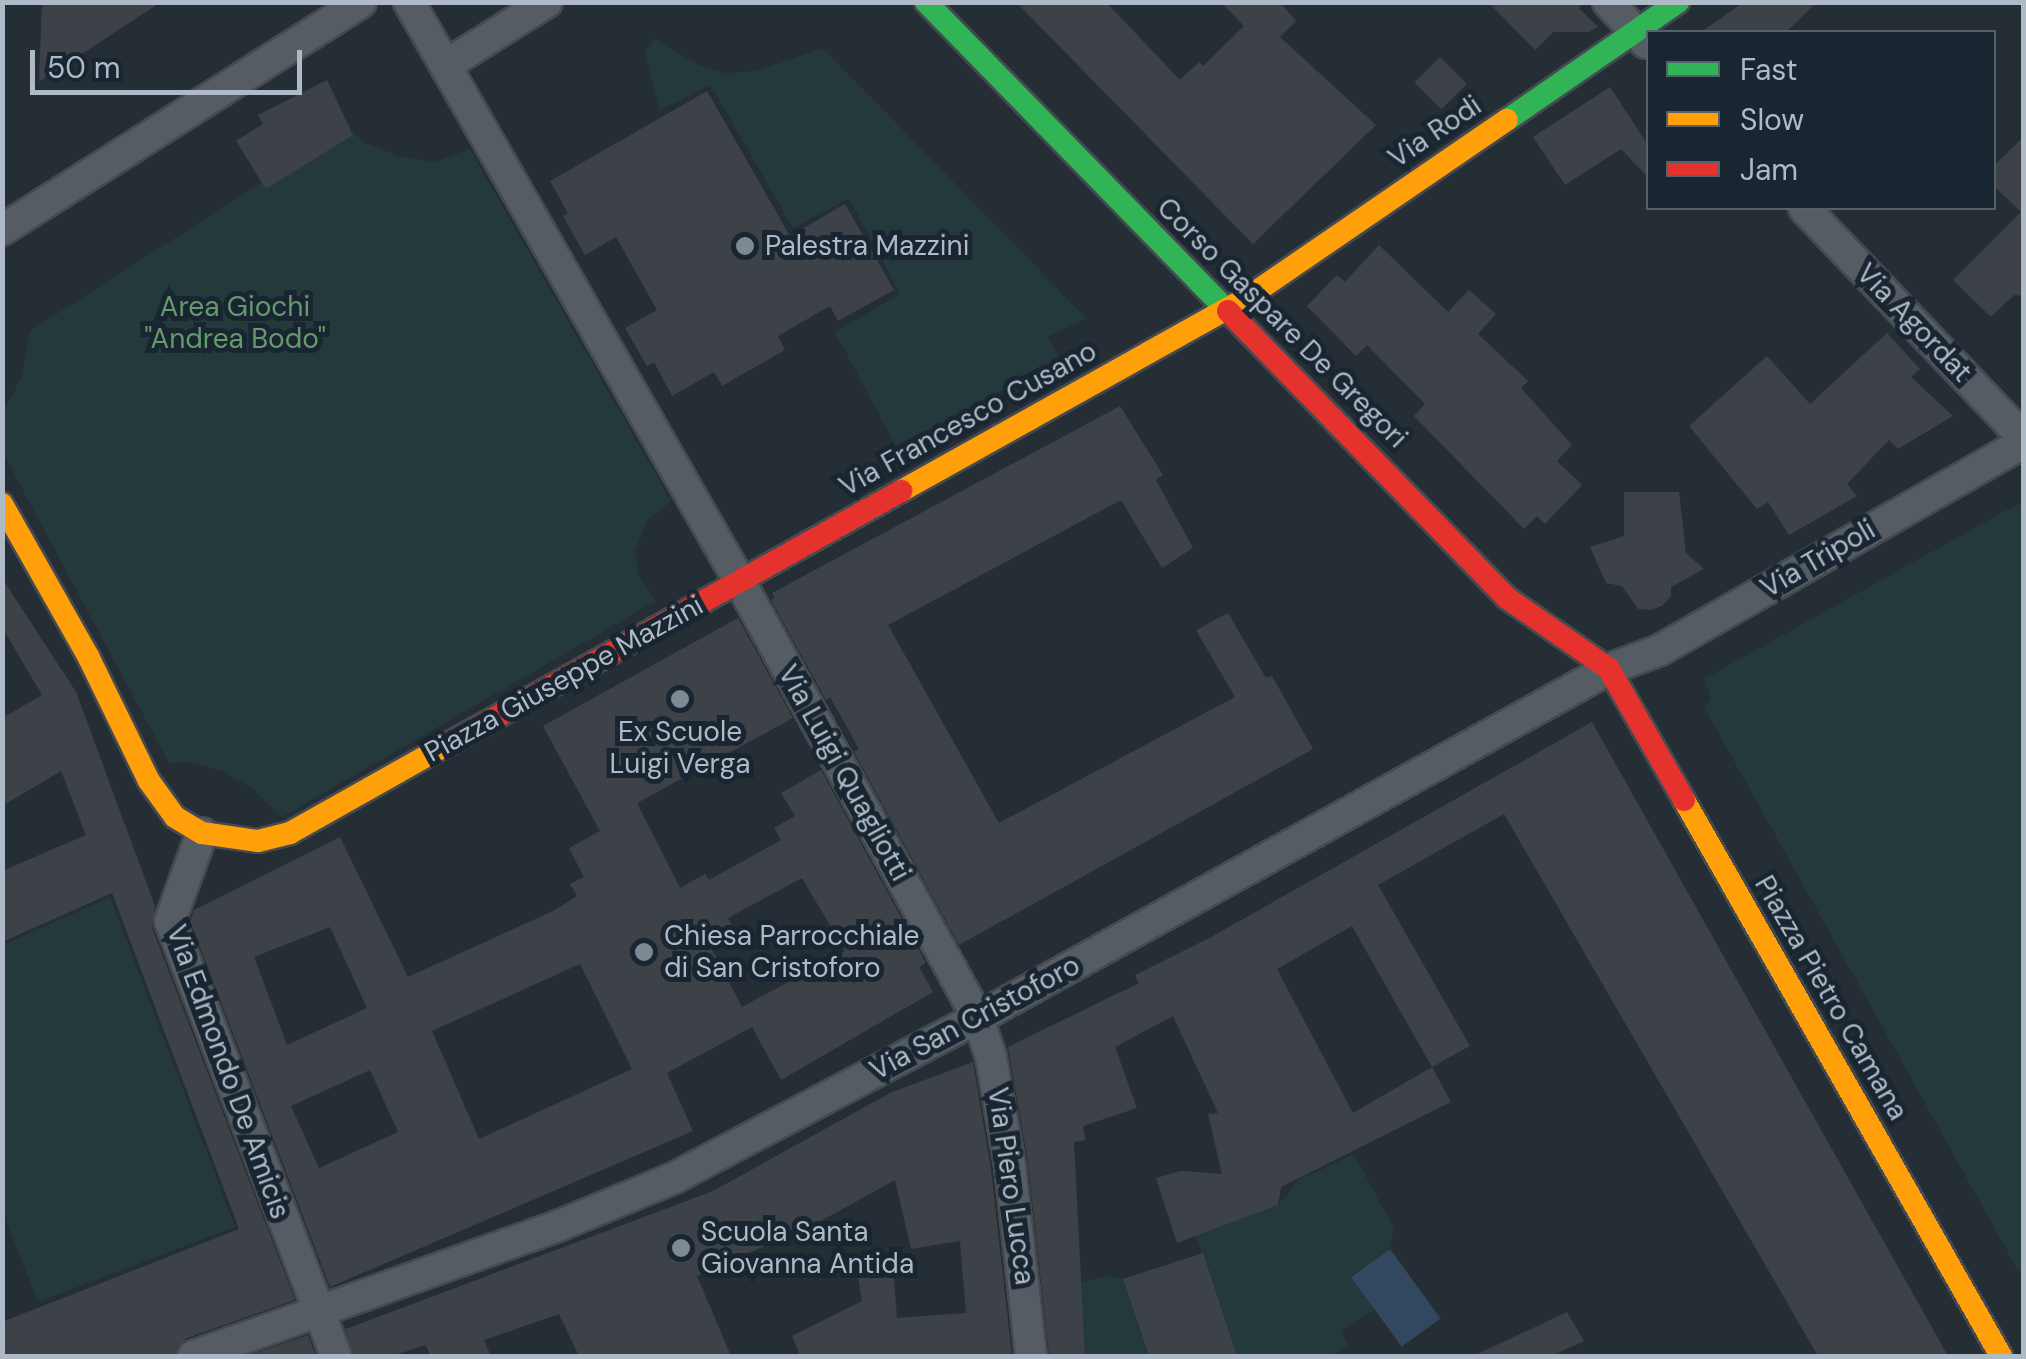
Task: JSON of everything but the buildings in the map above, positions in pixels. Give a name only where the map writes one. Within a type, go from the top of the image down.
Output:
[{"type":"street","points":[[2,230],[361,2]]},
{"type":"street","points":[[409,2],[739,580]]},
{"type":"street","points":[[446,66],[547,2]]},
{"type":"street","name":"Corso Gaspare De Gregori","points":[[926,2],[1508,598],[1609,669]]},
{"type":"street","points":[[1608,2],[1642,38]]},
{"type":"street","name":"Via Rodi","points":[[1650,30],[1678,2]]},
{"type":"street","name":"Via Rodi","points":[[1226,309],[1642,38]]},
{"type":"street","name":"Via Agordat","points":[[1806,210],[2024,440]]},
{"type":"street","name":"Via Francesco Cusano","points":[[739,580],[1226,309]]},
{"type":"street","name":"Via Tripoli","points":[[1609,669],[1660,650],[2024,440]]},
{"type":"street","points":[[2,504],[88,656],[149,781],[175,818],[202,833]]},
{"type":"street","name":"Piazza Giuseppe Mazzini","points":[[202,833],[258,841],[290,833],[739,580]]},
{"type":"street","name":"Via Luigi Quagliotti","points":[[739,580],[978,1018]]},
{"type":"street","name":"Via San Cristoforo","points":[[193,1356],[558,1226],[674,1178],[978,1018],[1609,669]]},
{"type":"street","name":"Piazza Pietro Camana","points":[[1609,669],[2001,1356]]},
{"type":"street","name":"Via Edmondo De Amicis","points":[[202,833],[170,922],[336,1356]]},
{"type":"street","name":"Via Piero Lucca","points":[[978,1018],[991,1057],[1010,1166],[1030,1356]]},
{"type":"green space","points":[[655,39],[697,64],[724,73],[757,71],[823,48],[1086,318],[1047,337],[1060,358],[897,448],[835,332],[900,294],[849,198],[793,228],[713,89],[707,86],[659,111],[645,51]]},
{"type":"green space","name":"Area Giochi \"Andrea Bodo\"","points":[[347,128],[364,142],[398,156],[434,162],[470,149],[671,501],[647,521],[635,551],[638,574],[656,601],[282,817],[252,788],[222,771],[190,762],[169,763],[3,453],[2,413],[22,377],[30,331]]},
{"type":"green space","points":[[2023,501],[2023,1279],[1704,707],[1711,699],[1704,679]]},
{"type":"green space","points":[[110,897],[235,1227],[38,1302],[3,1213],[3,945]]},
{"type":"green space","points":[[1354,1154],[1394,1229],[1390,1249],[1351,1277],[1375,1310],[1342,1330],[1348,1346],[1329,1356],[1237,1356],[1196,1236],[1278,1205],[1299,1180]]},
{"type":"green space","points":[[1107,1276],[1123,1279],[1149,1356],[1085,1356],[1081,1282]]},
{"type":"water","points":[[1390,1249],[1441,1319],[1402,1347],[1351,1277]]},
{"type":"traffic: fast","points":[[926,2],[1228,311]]},
{"type":"traffic: fast","points":[[1507,120],[1678,2]]},
{"type":"traffic: slow","points":[[901,491],[1251,295],[1507,120]]},
{"type":"traffic: slow","points":[[2,504],[88,656],[149,781],[175,817],[202,833],[258,841],[290,833],[450,743]]},
{"type":"traffic: slow","points":[[1684,800],[2001,1356]]},
{"type":"traffic: jam","points":[[1228,311],[1507,598],[1609,669],[1684,800]]},
{"type":"traffic: jam","points":[[450,743],[901,491]]},
{"type":"place","name":"Palestra Mazzini","points":[[745,246]]},
{"type":"place","name":"Ex Scuole Luigi Verga","points":[[680,699]]},
{"type":"place","name":"Chiesa Parrocchiale di San Cristoforo","points":[[644,952]]},
{"type":"place","name":"Scuola Santa Giovanna Antida","points":[[681,1248]]}]
